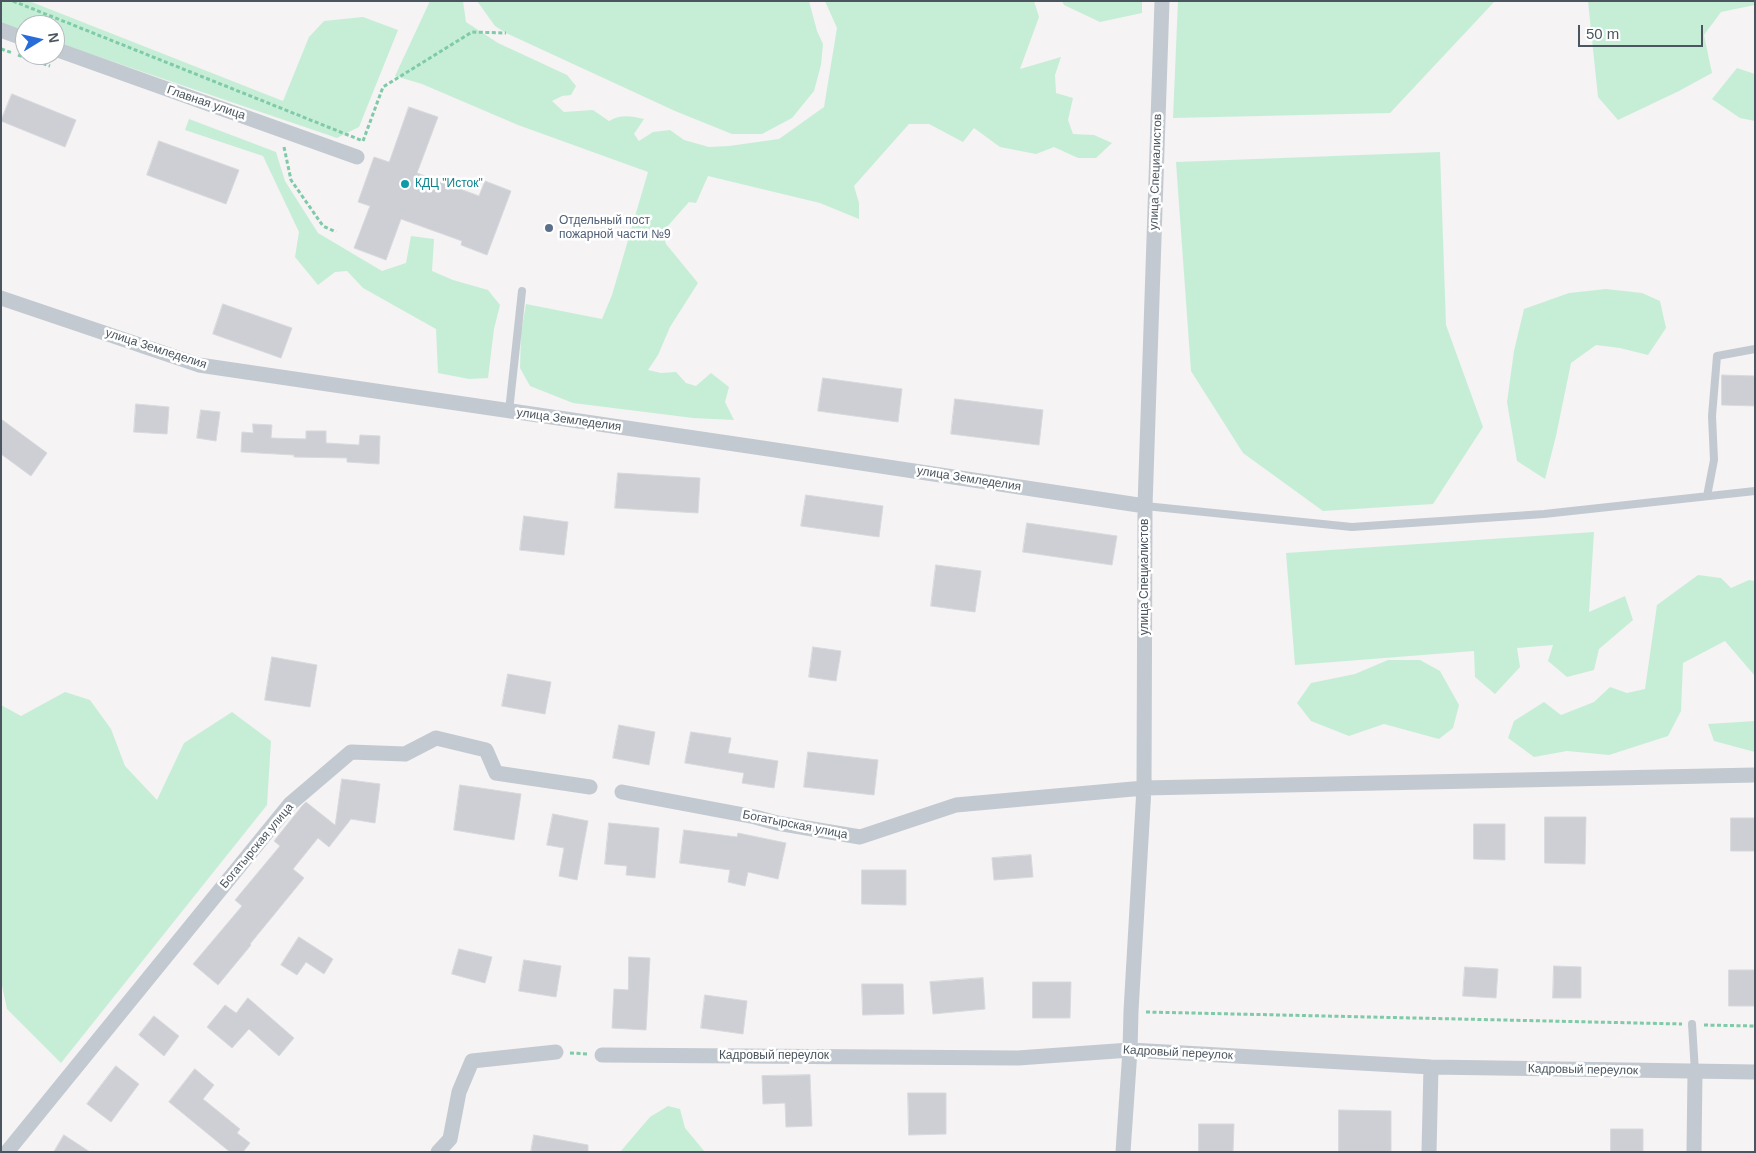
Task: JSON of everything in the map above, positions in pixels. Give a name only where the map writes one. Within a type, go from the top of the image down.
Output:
[{"type":"street","name":"улица Специалистов","points":[[1123,1152],[1144,788],[1145,506],[1162,1]]},
{"type":"street","points":[[1,30],[15,35]]},
{"type":"street","name":"Главная улица","points":[[65,53],[358,157]]},
{"type":"street","name":"улица Земледелия","points":[[1,298],[199,365],[1145,506]]},
{"type":"street","name":"Богатырская улица","points":[[7,1152],[290,804],[351,752],[405,754],[436,738],[486,750],[496,773],[590,787]]},
{"type":"street","name":"Богатырская улица","points":[[622,792],[777,823],[860,837],[956,805],[1144,788],[1755,775]]},
{"type":"street","name":"Кадровый переулок","points":[[602,1055],[1018,1058],[1130,1050],[1431,1067],[1755,1072]]},
{"type":"street","points":[[438,1152],[450,1139],[458,1092],[472,1061],[556,1052]]},
{"type":"street","points":[[1429,1152],[1431,1067]]},
{"type":"street","points":[[1694,1152],[1696,1072]]},
{"type":"lane","points":[[509,411],[522,291]]},
{"type":"lane","points":[[1708,496],[1714,460],[1712,416],[1717,356],[1755,349]]},
{"type":"lane","points":[[1145,506],[1352,527],[1544,514],[1755,491]]},
{"type":"lane","points":[[1692,1024],[1696,1072]]},
{"type":"path","points":[[13,1],[363,140],[383,87],[472,32],[506,33]]},
{"type":"path","points":[[284,144],[291,180],[323,226],[336,232]]},
{"type":"path","points":[[1131,1012],[1755,1026]]},
{"type":"path","points":[[556,1052],[602,1055]]},
{"type":"green space","points":[[1,1],[29,1],[65,15],[15,15],[15,29],[1,24]]},
{"type":"green space","points":[[430,1],[463,1],[466,22],[498,43],[567,75],[576,86],[571,95],[562,96],[552,101],[564,112],[593,110],[609,121],[626,116],[644,119],[634,134],[639,141],[653,132],[670,130],[684,140],[709,147],[779,139],[824,107],[837,28],[825,1],[1034,1],[1039,17],[1020,69],[1061,57],[1055,75],[1056,93],[1073,98],[1068,120],[1073,134],[1094,135],[1112,143],[1096,158],[1078,158],[1054,147],[1036,154],[1000,147],[974,128],[963,142],[929,124],[909,124],[854,186],[859,203],[859,219],[820,203],[708,176],[696,203],[689,202],[666,228],[663,235],[666,244],[698,283],[670,327],[658,355],[648,370],[661,373],[676,372],[686,383],[696,386],[711,373],[729,387],[725,402],[734,420],[693,418],[573,403],[530,386],[520,368],[521,333],[526,304],[602,319],[612,295],[648,172],[518,125],[422,84],[395,76]]},
{"type":"green space","points":[[477,1],[809,1],[817,31],[823,44],[821,65],[814,91],[792,118],[762,134],[732,134],[675,111],[506,33],[495,26]]},
{"type":"green space","points":[[1062,1],[1142,1],[1142,13],[1100,22],[1064,5]]},
{"type":"green space","points":[[1178,1],[1495,1],[1390,113],[1173,118]]},
{"type":"green space","points":[[1588,1],[1755,1],[1755,5],[1721,12],[1704,35],[1712,73],[1618,120],[1598,97]]},
{"type":"green space","points":[[65,15],[283,101],[309,37],[324,21],[363,17],[398,30],[359,127],[337,138],[65,45]]},
{"type":"green space","points":[[1737,68],[1755,74],[1755,121],[1740,118],[1712,99]]},
{"type":"green space","points":[[189,119],[276,152],[285,181],[318,233],[382,271],[406,263],[411,236],[434,239],[432,271],[453,280],[488,290],[500,305],[494,329],[488,378],[469,379],[438,373],[436,329],[363,288],[347,271],[335,272],[318,285],[295,257],[299,232],[263,156],[185,130]]},
{"type":"green space","points":[[1440,152],[1446,325],[1483,427],[1433,504],[1323,511],[1243,453],[1191,371],[1176,162]]},
{"type":"green space","points":[[1606,289],[1642,293],[1660,301],[1666,328],[1648,355],[1620,348],[1596,345],[1571,363],[1545,479],[1517,461],[1507,402],[1514,351],[1524,309],[1569,293]]},
{"type":"green space","points":[[1594,532],[1589,612],[1625,596],[1633,620],[1599,649],[1594,670],[1567,677],[1548,661],[1553,645],[1517,648],[1520,667],[1495,694],[1475,677],[1474,651],[1295,665],[1286,553]]},
{"type":"green space","points":[[1698,575],[1721,578],[1731,588],[1749,580],[1755,581],[1755,676],[1725,641],[1683,663],[1681,711],[1668,736],[1609,755],[1567,751],[1534,757],[1508,738],[1514,721],[1544,702],[1561,715],[1594,702],[1610,687],[1627,693],[1645,689],[1657,605]]},
{"type":"green space","points":[[1388,660],[1420,660],[1440,671],[1459,705],[1453,728],[1439,739],[1384,724],[1349,736],[1311,721],[1297,703],[1311,683],[1355,674]]},
{"type":"green space","points":[[65,692],[90,700],[111,729],[125,766],[157,800],[184,743],[232,712],[271,741],[267,805],[61,1063],[7,1009],[1,981],[1,705],[21,716]]},
{"type":"green space","points":[[1755,721],[1755,752],[1714,741],[1708,724]]},
{"type":"green space","points":[[668,1106],[680,1109],[685,1128],[705,1152],[620,1152],[650,1117]]},
{"type":"building","points":[[12,94],[76,120],[65,147],[1,121]]},
{"type":"building","name":"КДЦ \"Исток\"","points":[[409,107],[438,117],[417,173],[479,196],[485,181],[511,191],[487,255],[461,245],[462,241],[401,219],[386,260],[354,248],[370,206],[358,202],[374,157],[389,162]]},
{"type":"building","points":[[159,141],[239,170],[226,204],[147,175]]},
{"type":"building","points":[[223,304],[292,328],[281,358],[213,334]]},
{"type":"building","points":[[1722,375],[1755,376],[1755,406],[1722,405]]},
{"type":"building","points":[[823,378],[902,389],[898,422],[818,411]]},
{"type":"building","points":[[955,399],[1043,410],[1039,445],[951,434]]},
{"type":"building","points":[[136,404],[169,407],[167,434],[134,432]]},
{"type":"building","points":[[201,410],[220,412],[216,441],[197,438]]},
{"type":"building","points":[[1,419],[47,453],[31,476],[1,454]]},
{"type":"building","points":[[253,424],[272,425],[271,438],[306,439],[306,431],[326,431],[326,443],[359,445],[360,435],[380,436],[379,464],[347,462],[347,458],[294,457],[294,455],[241,452],[242,432],[253,433]]},
{"type":"building","points":[[618,473],[700,478],[698,513],[615,508]]},
{"type":"building","points":[[806,495],[883,506],[879,537],[801,526]]},
{"type":"building","points":[[524,516],[568,522],[564,555],[520,550]]},
{"type":"building","points":[[1027,523],[1117,536],[1112,565],[1023,552]]},
{"type":"building","points":[[936,565],[981,571],[975,612],[931,606]]},
{"type":"building","points":[[813,647],[841,651],[836,681],[809,677]]},
{"type":"building","points":[[272,657],[317,665],[310,707],[265,700]]},
{"type":"building","points":[[508,674],[551,682],[545,714],[502,706]]},
{"type":"building","points":[[619,725],[655,732],[649,765],[613,758]]},
{"type":"building","points":[[691,732],[731,738],[728,753],[778,761],[774,788],[742,783],[744,773],[685,763]]},
{"type":"building","points":[[808,752],[878,760],[874,795],[804,787]]},
{"type":"building","points":[[342,779],[380,784],[375,823],[351,819],[329,847],[318,838],[293,869],[304,878],[218,985],[193,964],[242,906],[235,900],[280,846],[274,841],[306,802],[335,825]]},
{"type":"building","points":[[460,785],[521,794],[514,840],[454,830]]},
{"type":"building","points":[[553,814],[588,821],[577,880],[559,876],[564,848],[547,845]]},
{"type":"building","points":[[1545,817],[1586,817],[1585,864],[1545,863]]},
{"type":"building","points":[[1731,818],[1755,818],[1755,851],[1731,851]]},
{"type":"building","points":[[609,823],[659,828],[655,878],[626,875],[627,866],[605,864]]},
{"type":"building","points":[[1474,824],[1505,824],[1505,860],[1474,859]]},
{"type":"building","points":[[684,830],[737,837],[738,833],[786,843],[778,879],[748,872],[745,886],[728,882],[730,870],[680,863]]},
{"type":"building","points":[[1031,855],[1033,877],[994,880],[992,858]]},
{"type":"building","points":[[862,870],[906,870],[906,905],[862,904]]},
{"type":"building","points":[[299,937],[333,959],[324,974],[306,962],[297,975],[281,965]]},
{"type":"building","points":[[459,949],[492,957],[485,983],[452,974]]},
{"type":"building","points":[[629,957],[650,958],[646,1030],[612,1028],[614,989],[628,990]]},
{"type":"building","points":[[524,960],[561,966],[556,997],[519,991]]},
{"type":"building","points":[[1554,966],[1581,967],[1581,998],[1553,998]]},
{"type":"building","points":[[1465,967],[1498,969],[1496,998],[1463,996]]},
{"type":"building","points":[[1729,970],[1755,970],[1755,1006],[1729,1006]]},
{"type":"building","points":[[983,978],[985,1009],[933,1014],[930,982]]},
{"type":"building","points":[[1033,982],[1071,982],[1070,1018],[1033,1018]]},
{"type":"building","points":[[862,984],[903,984],[904,1014],[863,1015]]},
{"type":"building","points":[[705,995],[747,1001],[743,1034],[701,1028]]},
{"type":"building","points":[[248,998],[294,1038],[279,1056],[249,1029],[232,1048],[207,1027],[225,1005],[236,1013]]},
{"type":"building","points":[[154,1016],[179,1036],[164,1056],[139,1035]]},
{"type":"building","points":[[116,1066],[139,1084],[111,1122],[87,1104]]},
{"type":"building","points":[[195,1069],[214,1085],[203,1099],[240,1129],[237,1133],[250,1143],[243,1152],[230,1152],[169,1102]]},
{"type":"building","points":[[810,1075],[812,1126],[786,1127],[785,1103],[763,1104],[762,1076]]},
{"type":"building","points":[[908,1093],[946,1093],[946,1134],[909,1135]]},
{"type":"building","points":[[1339,1110],[1391,1111],[1391,1152],[1339,1152]]},
{"type":"building","points":[[1199,1124],[1234,1124],[1233,1152],[1199,1152]]},
{"type":"building","points":[[1611,1129],[1643,1129],[1643,1152],[1611,1152]]},
{"type":"building","points":[[64,1135],[90,1152],[54,1152]]},
{"type":"building","points":[[534,1135],[588,1145],[588,1152],[531,1152]]},
{"type":"place","name":"КДЦ \"Исток\"","points":[[405,184]]},
{"type":"place","name":"Отдельный пост пожарной части №9","points":[[549,228]]}]
